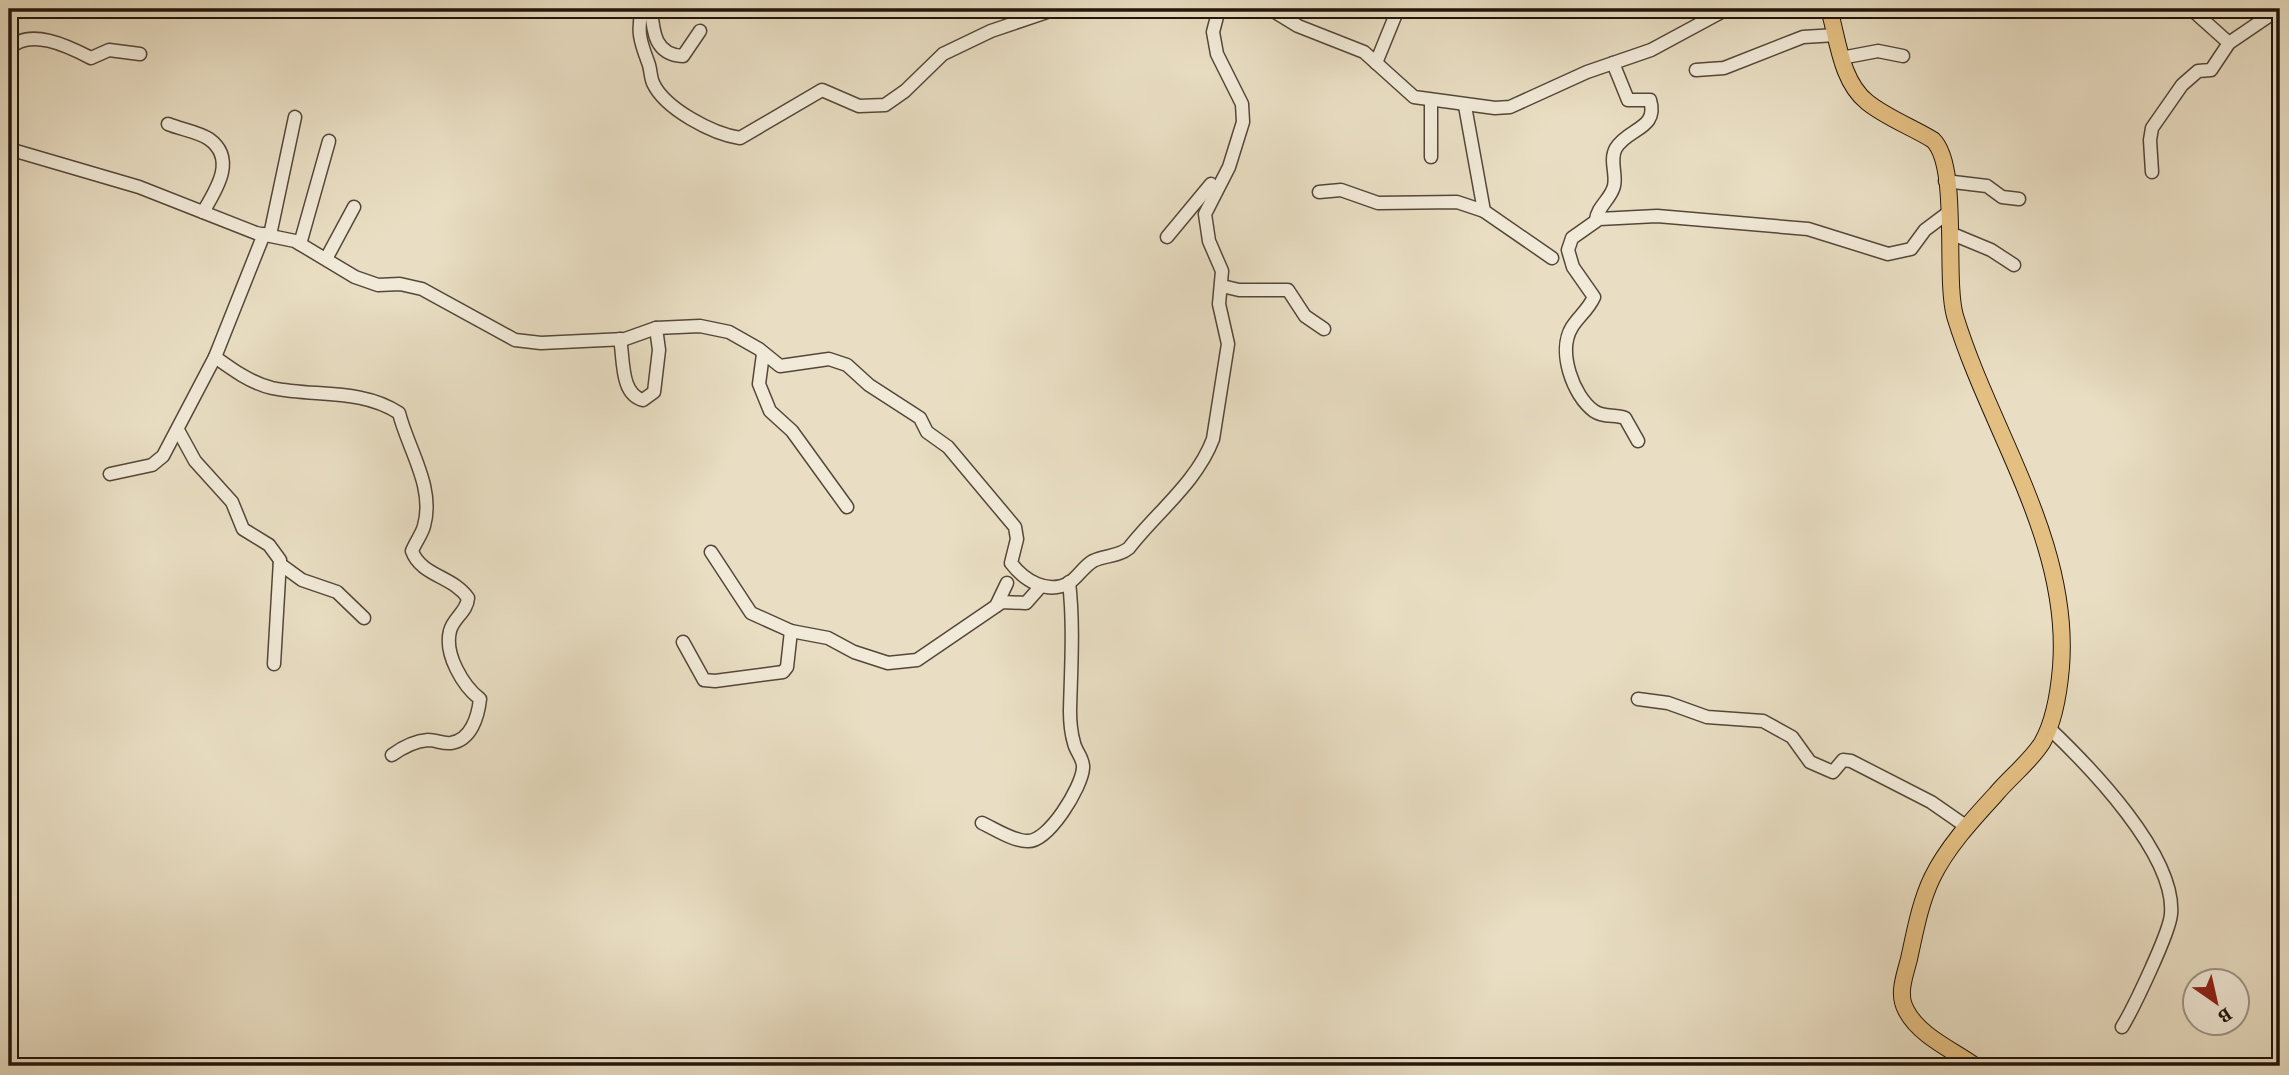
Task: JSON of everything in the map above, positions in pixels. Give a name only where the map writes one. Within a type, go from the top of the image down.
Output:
[{"type":"main road","points":[[1830,9],[1849,79],[1869,104],[1937,143],[1942,154],[1949,212],[1955,314],[2044,544],[2057,602],[2061,668],[2049,728],[2035,752],[1967,827],[1940,863],[1927,888],[1902,995],[1906,1012],[1926,1032],[1975,1066]]},
{"type":"street","points":[[642,9],[637,26],[638,38],[654,86],[686,116],[712,130],[740,138],[822,90],[859,106],[885,105],[905,91],[943,54],[991,31],[1053,10]]},
{"type":"street","points":[[651,9],[655,38],[668,53],[683,56],[700,32]]},
{"type":"street","points":[[9,149],[83,169],[300,244],[355,276],[379,285],[400,284],[422,289],[515,340],[541,343],[620,339],[656,328],[700,326],[729,332],[780,366],[829,359],[847,365],[869,385],[920,418],[927,432],[948,447],[1015,527],[1017,539],[1011,563],[1028,579],[1041,586],[1069,582],[1091,562],[1122,554],[1208,455],[1213,439],[1228,344],[1219,304],[1222,271],[1209,241],[1205,214],[1225,174],[1243,122],[1243,108],[1217,54],[1213,32],[1219,9]]},
{"type":"street","points":[[1270,9],[1298,26],[1364,52],[1414,97],[1465,106],[1510,107],[1613,63],[1651,50],[1727,9]]},
{"type":"street","points":[[1376,63],[1398,9]]},
{"type":"street","points":[[2191,9],[2229,43]]},
{"type":"street","points":[[2152,172],[2152,128],[2182,85],[2198,71],[2211,70],[2229,43],[2279,9]]},
{"type":"street","points":[[1696,70],[1724,68],[1803,37],[1836,35]]},
{"type":"street","points":[[9,49],[17,40],[26,38],[59,42],[91,58],[109,50],[140,54]]},
{"type":"street","points":[[1842,58],[1878,51],[1903,56]]},
{"type":"street","points":[[1613,63],[1628,100],[1647,98],[1652,103],[1652,114],[1647,124],[1622,139],[1614,152],[1614,187],[1595,220],[1572,238],[1569,245],[1573,267],[1594,297],[1585,314],[1572,328],[1567,358],[1584,401],[1600,415],[1625,418],[1638,441]]},
{"type":"street","points":[[1431,101],[1431,157]]},
{"type":"street","points":[[1465,106],[1484,211]]},
{"type":"street","points":[[110,474],[152,465],[163,456],[178,430],[215,357],[267,234],[295,117]]},
{"type":"street","points":[[168,124],[208,138],[222,159],[224,166],[218,185],[203,212]]},
{"type":"street","points":[[300,244],[329,141]]},
{"type":"street","points":[[1167,237],[1216,178],[1225,174]]},
{"type":"street","points":[[1945,181],[1987,186],[2002,197],[2019,199]]},
{"type":"street","points":[[1319,192],[1341,190],[1378,203],[1457,202],[1484,211],[1552,258]]},
{"type":"street","points":[[326,259],[354,207]]},
{"type":"street","points":[[1595,220],[1657,216],[1808,229],[1888,254],[1911,249],[1924,230],[1949,212]]},
{"type":"street","points":[[1950,233],[1991,250],[2014,265]]},
{"type":"street","points":[[1222,286],[1238,290],[1288,290],[1305,316],[1324,330]]},
{"type":"street","points":[[620,339],[626,385],[636,398],[643,400],[654,392],[659,350],[656,328]]},
{"type":"street","points":[[763,354],[759,384],[770,411],[792,431],[847,507]]},
{"type":"street","points":[[215,357],[240,375],[270,388],[343,394],[382,404],[399,413],[407,444],[418,461],[425,491],[424,525],[412,551],[415,561],[424,569],[453,581],[468,598],[467,606],[450,632],[452,658],[472,693],[480,699],[475,723],[462,740],[449,744],[428,740],[408,744],[392,755]]},
{"type":"street","points":[[178,430],[195,461],[232,502],[243,529],[269,545],[281,560],[274,664]]},
{"type":"street","points":[[711,552],[751,613],[792,632],[828,638],[854,652],[888,663],[907,662],[927,655],[996,606],[1007,601],[1015,605],[1026,603],[1041,586]]},
{"type":"street","points":[[280,564],[302,580],[337,592],[364,618]]},
{"type":"street","points":[[982,823],[1021,840],[1036,839],[1055,823],[1075,792],[1082,773],[1084,766],[1074,745],[1070,720],[1073,614],[1069,582]]},
{"type":"street","points":[[996,606],[1007,583]]},
{"type":"street","points":[[683,642],[705,680],[715,681],[783,672],[788,667],[792,632]]},
{"type":"street","points":[[1638,699],[1668,704],[1707,717],[1763,721],[1792,737],[1814,764],[1833,772],[1843,761],[1851,761],[1931,802],[1967,827]]},
{"type":"street","points":[[2049,728],[2114,796],[2152,854],[2169,889],[2170,919],[2122,1027]]}]
